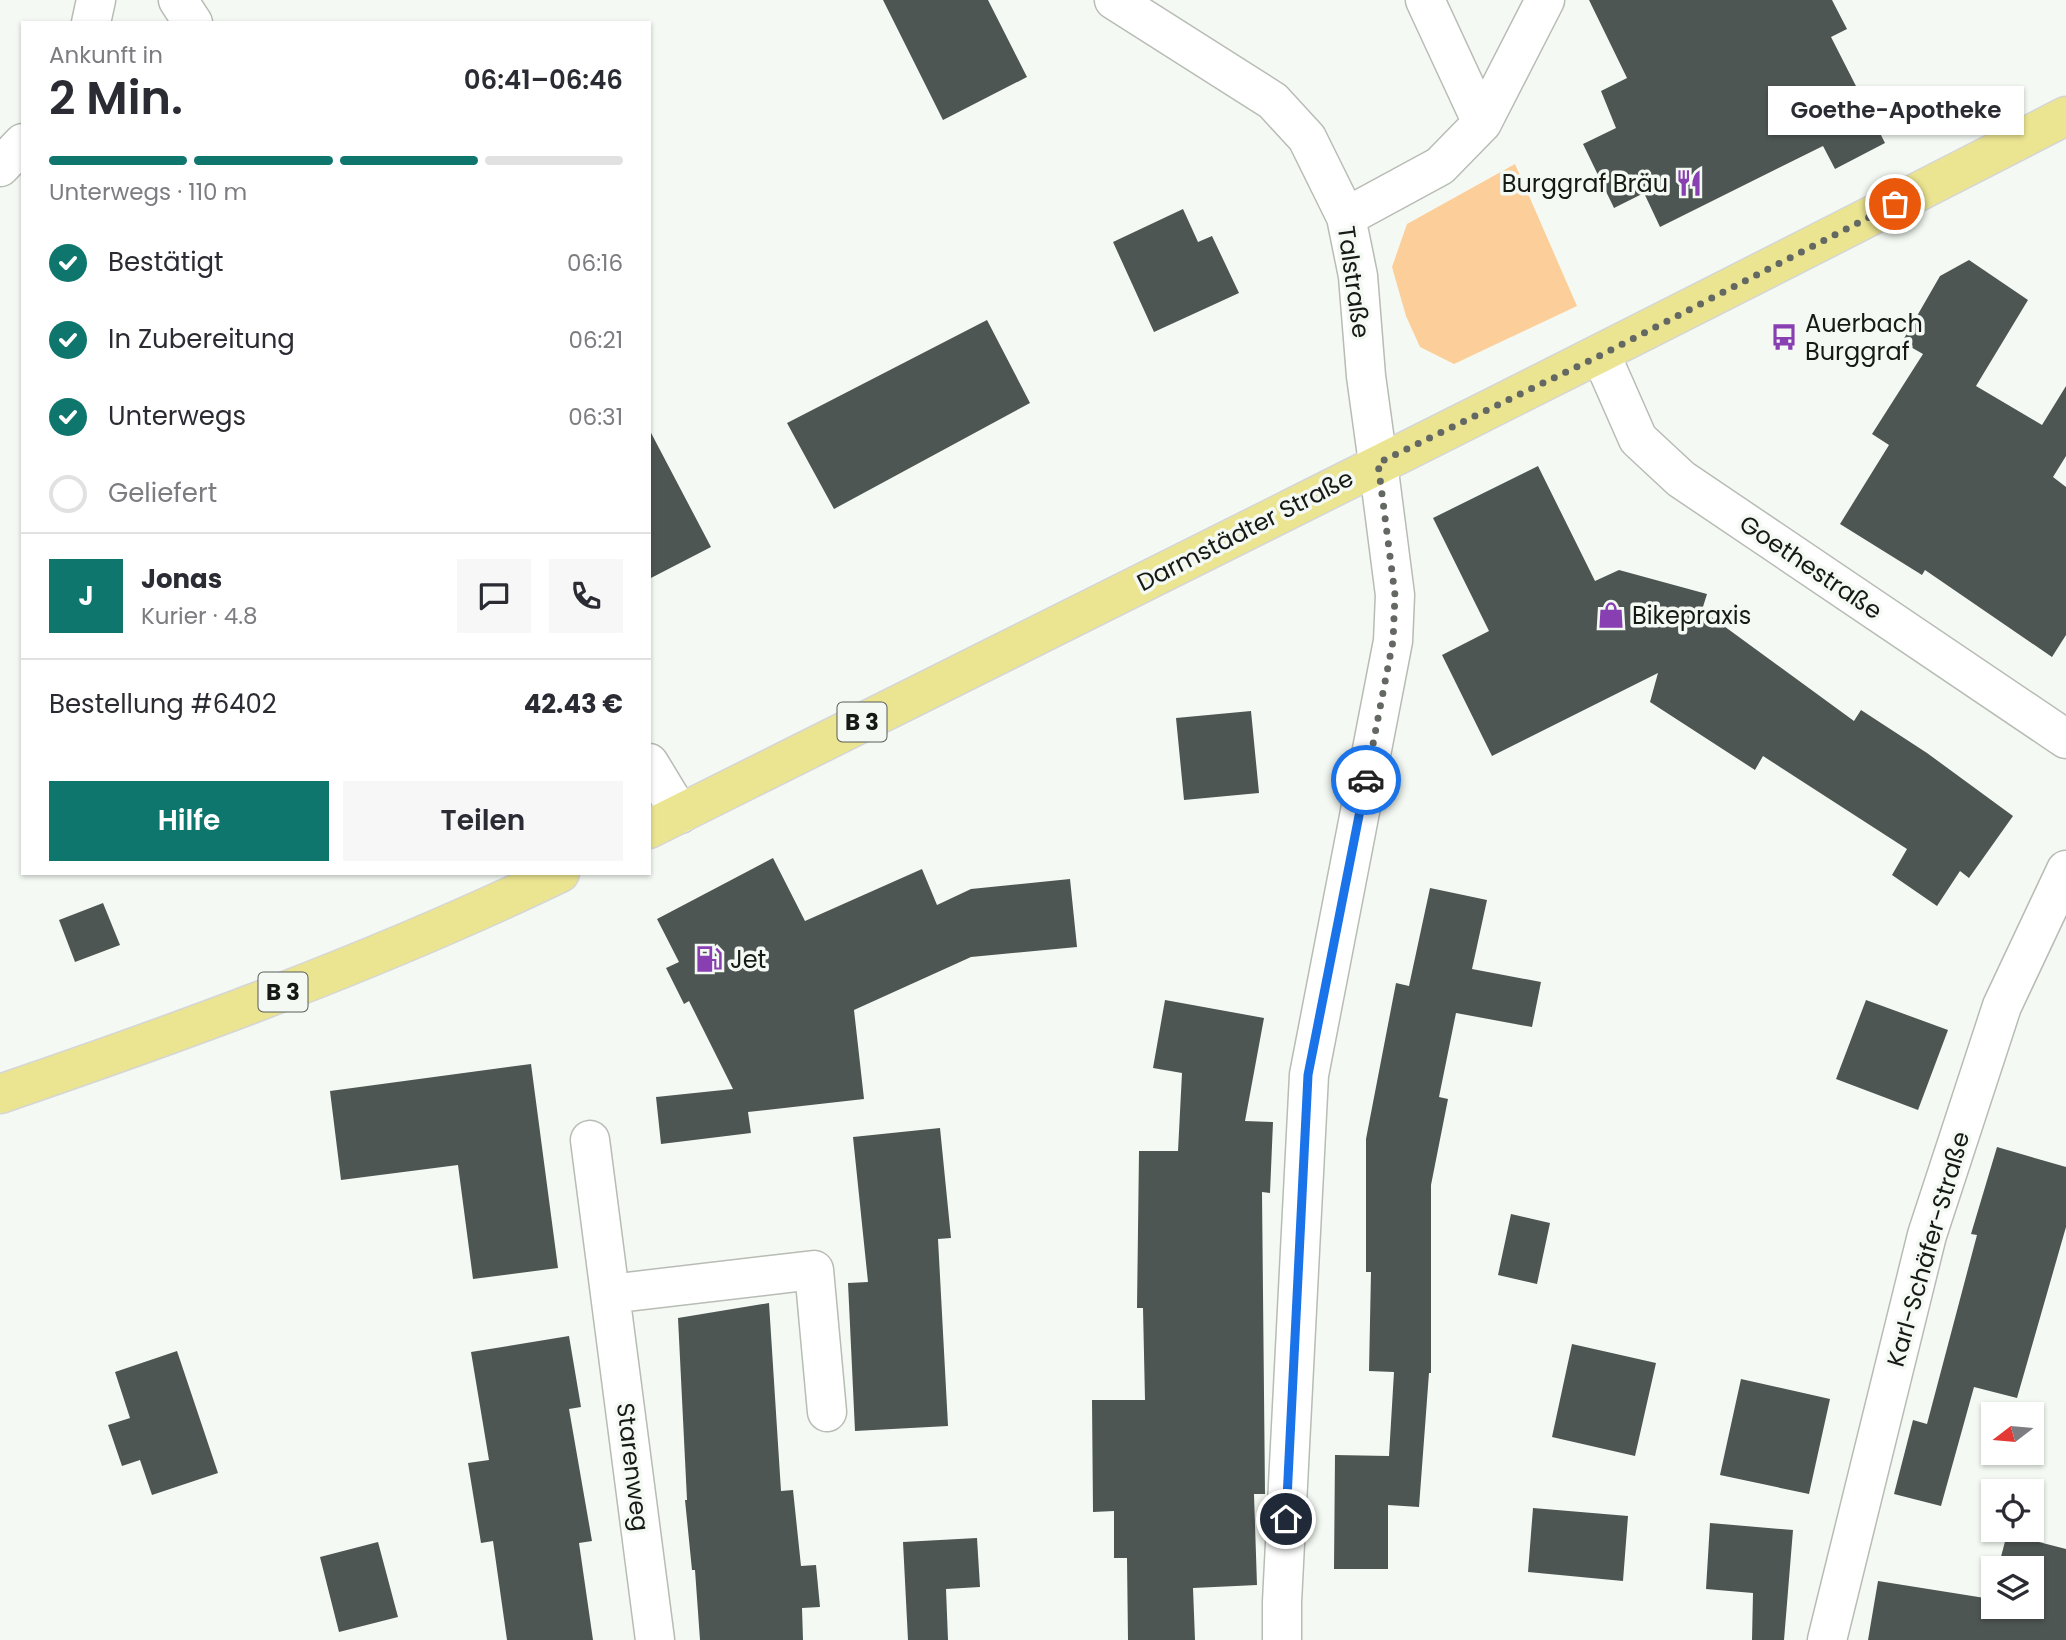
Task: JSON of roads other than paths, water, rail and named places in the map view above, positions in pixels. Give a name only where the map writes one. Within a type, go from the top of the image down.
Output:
[{"type":"main road","name":"Darmstädter Straße","points":[[664,822],[1378,463],[1601,355],[2066,116]]},
{"type":"main road","name":"B 3","points":[[0,1094],[150,1043],[359,963],[556,875]]},
{"type":"street","points":[[91,21],[96,0]]},
{"type":"street","points":[[178,0],[192,21]]},
{"type":"street","name":"Talstraße","points":[[1114,0],[1273,101],[1307,138],[1346,217],[1358,276],[1366,376],[1395,595],[1393,641],[1308,1075],[1282,1640]]},
{"type":"street","points":[[1425,0],[1482,123]]},
{"type":"street","points":[[1346,217],[1440,166],[1482,123],[1545,0]]},
{"type":"street","points":[[0,167],[21,145]]},
{"type":"street","name":"Goethestraße","points":[[1601,355],[1638,439],[1681,479],[2066,738]]},
{"type":"street","points":[[651,771],[664,822]]},
{"type":"street","name":"Karl-Schäfer-Straße","points":[[1827,1640],[1927,1235],[2002,1006],[2066,870]]},
{"type":"street","name":"Starenweg","points":[[590,1140],[655,1640]]},
{"type":"street","points":[[610,1294],[814,1270],[827,1412]]},
{"type":"place","name":"Burggraf Bräu","points":[[1689,183]]},
{"type":"place","name":"Goethe-Apotheke","points":[[1895,204]]},
{"type":"place","name":"Auerbach Burggraf","points":[[1784,337]]},
{"type":"place","name":"Bikepraxis","points":[[1611,615]]},
{"type":"place","name":"Jet","points":[[709,959]]}]
